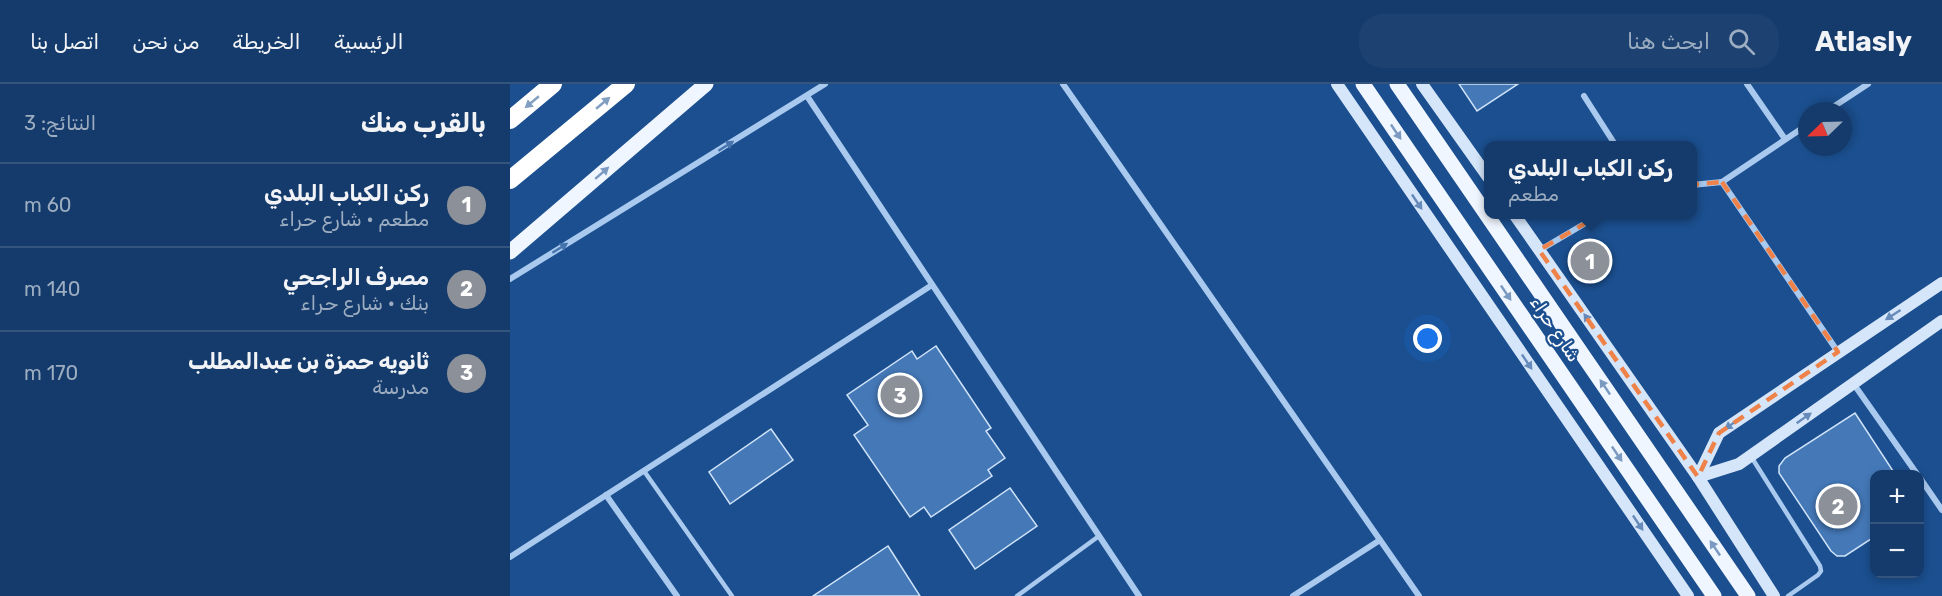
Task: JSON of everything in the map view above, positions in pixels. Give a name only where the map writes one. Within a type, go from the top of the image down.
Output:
[{"type":"highway","points":[[510,120],[553,84]]},
{"type":"highway","points":[[510,180],[626,84]]},
{"type":"main road","points":[[510,252],[706,84]]},
{"type":"main road","points":[[1337,84],[1688,596]]},
{"type":"main road","name":"شارع حراء","points":[[1363,84],[1714,596]]},
{"type":"main road","name":"شارع حراء","points":[[1397,84],[1484,211]]},
{"type":"main road","points":[[1422,84],[1484,171]]},
{"type":"main road","name":"شارع حراء","points":[[1490,219],[1748,596]]},
{"type":"main road","name":"شارع حراء","points":[[1517,219],[1698,477],[1774,596]]},
{"type":"main road","points":[[1698,477],[1719,434],[1942,283]]},
{"type":"main road","points":[[1698,477],[1739,464],[1942,321]]},
{"type":"street","points":[[510,279],[825,84]]},
{"type":"street","points":[[1063,84],[1419,596]]},
{"type":"street","points":[[1747,84],[1785,139]]},
{"type":"street","points":[[1841,102],[1868,84]]},
{"type":"street","points":[[807,96],[1139,596]]},
{"type":"street","points":[[1584,96],[1613,141]]},
{"type":"street","points":[[1697,184],[1722,182],[1798,130]]},
{"type":"street","points":[[1722,182],[1838,352]]},
{"type":"street","points":[[1539,250],[1592,219]]},
{"type":"street","points":[[510,556],[932,285]]},
{"type":"street","points":[[1853,383],[1914,470]]},
{"type":"street","points":[[1924,484],[1942,510]]},
{"type":"street","points":[[606,495],[677,596]]},
{"type":"street","points":[[1293,596],[1380,540]]},
{"type":"lane","points":[[1751,456],[1820,566],[1821,571],[1818,575],[1788,596]]},
{"type":"lane","points":[[644,471],[732,596]]},
{"type":"lane","points":[[1017,596],[1099,536]]},
{"type":"highlighted area","points":[[1722,182],[1838,352],[1719,433],[1698,477],[1539,250],[1645,189]]},
{"type":"building","points":[[1459,84],[1518,84],[1477,111]]},
{"type":"building","points":[[936,346],[991,428],[986,431],[1005,458],[988,470],[992,476],[931,517],[924,507],[910,517],[854,435],[868,425],[847,395],[912,351],[917,359]]},
{"type":"building","points":[[1855,413],[1892,470],[1870,470],[1870,540],[1845,556],[1837,556],[1831,551],[1779,473],[1779,466],[1785,458]]},
{"type":"building","points":[[771,429],[793,460],[730,504],[709,472]]},
{"type":"building","points":[[1010,488],[1037,526],[975,569],[949,530]]},
{"type":"building","points":[[888,546],[920,596],[813,596]]},
{"type":"place","name":"ركن الكباب البلدي","points":[[1590,261]]},
{"type":"place","name":"ثانويه حمزة بن عبدالمطلب","points":[[900,395]]},
{"type":"place","name":"مصرف الراجحي","points":[[1838,506]]}]
